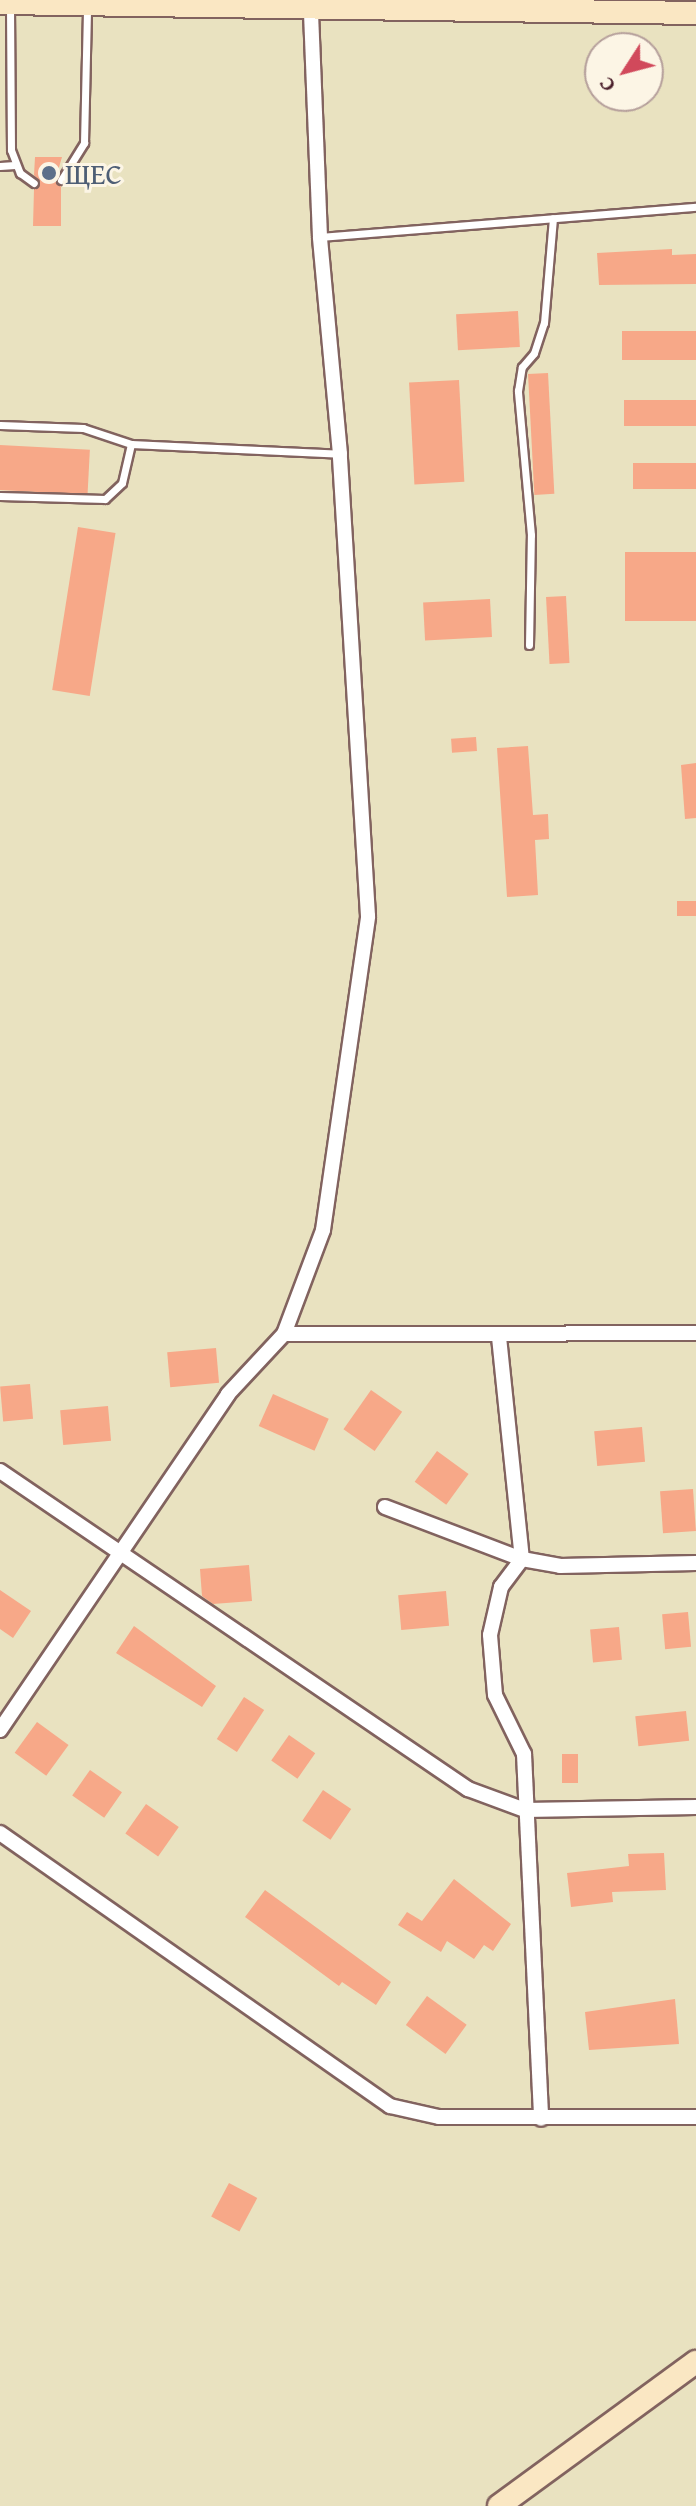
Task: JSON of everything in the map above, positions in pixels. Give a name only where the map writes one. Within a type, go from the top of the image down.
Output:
[{"type":"main road","points":[[5,3],[696,13]]},
{"type":"main road","points":[[499,2506],[696,2362]]},
{"type":"street","points":[[0,1730],[228,1394],[284,1334],[323,1230],[368,916],[340,454],[320,237],[311,9]]},
{"type":"street","points":[[284,1334],[499,1337],[696,1333]]},
{"type":"street","points":[[499,1337],[522,1559],[501,1587],[490,1635],[495,1695],[524,1754],[541,2119]]},
{"type":"street","points":[[0,1471],[119,1556],[468,1789],[525,1810],[696,1807]]},
{"type":"street","points":[[385,1507],[522,1559],[560,1566],[696,1563]]},
{"type":"street","points":[[0,1833],[390,2106],[439,2117],[696,2117]]},
{"type":"lane","points":[[5,3],[15,165],[34,183]]},
{"type":"lane","points":[[61,180],[84,143],[87,4]]},
{"type":"lane","points":[[0,166],[15,165]]},
{"type":"lane","points":[[320,237],[696,207]]},
{"type":"lane","points":[[529,645],[531,535],[518,391],[522,367],[534,353],[544,323],[553,218]]},
{"type":"lane","points":[[0,425],[83,428],[131,444],[340,454]]},
{"type":"lane","points":[[0,496],[105,499],[122,483],[131,444]]},
{"type":"building","points":[[35,157],[62,157],[55,181],[61,186],[61,226],[33,226],[34,189],[40,183],[34,175]]},
{"type":"building","points":[[672,249],[672,255],[696,254],[696,284],[599,285],[597,253]]},
{"type":"building","points":[[518,311],[520,347],[458,350],[456,314]]},
{"type":"building","points":[[622,331],[696,331],[696,360],[622,360]]},
{"type":"building","points":[[548,373],[554,494],[534,495],[528,374]]},
{"type":"building","points":[[459,380],[464,482],[414,484],[409,383]]},
{"type":"building","points":[[624,400],[696,400],[696,426],[624,426]]},
{"type":"building","points":[[0,445],[90,450],[88,495],[0,490]]},
{"type":"building","points":[[633,463],[696,463],[696,489],[633,489]]},
{"type":"building","points":[[78,527],[116,533],[90,696],[52,690]]},
{"type":"building","points":[[625,552],[696,552],[696,621],[625,621]]},
{"type":"building","points":[[566,596],[570,663],[550,664],[546,597]]},
{"type":"building","points":[[490,599],[492,637],[425,640],[423,603]]},
{"type":"building","points":[[476,737],[477,751],[452,753],[451,739]]},
{"type":"building","points":[[528,746],[533,815],[548,814],[549,839],[535,840],[538,895],[507,897],[497,748]]},
{"type":"building","points":[[696,763],[696,818],[685,819],[681,765]]},
{"type":"building","points":[[677,901],[696,901],[696,916],[677,916]]},
{"type":"building","points":[[216,1348],[219,1383],[170,1387],[167,1352]]},
{"type":"building","points":[[30,1384],[33,1419],[3,1421],[0,1387]]},
{"type":"building","points":[[371,1390],[402,1412],[375,1451],[343,1429]]},
{"type":"building","points":[[273,1394],[329,1419],[314,1451],[259,1426]]},
{"type":"building","points":[[108,1406],[111,1441],[63,1445],[60,1410]]},
{"type":"building","points":[[642,1427],[645,1462],[597,1466],[594,1431]]},
{"type":"building","points":[[437,1451],[469,1474],[446,1505],[415,1482]]},
{"type":"building","points":[[693,1489],[696,1531],[663,1533],[660,1491]]},
{"type":"building","points":[[249,1565],[252,1601],[213,1604],[202,1596],[200,1569]]},
{"type":"building","points":[[0,1590],[31,1611],[13,1638],[0,1629]]},
{"type":"building","points":[[446,1591],[449,1626],[401,1630],[398,1595]]},
{"type":"building","points":[[688,1612],[691,1647],[665,1649],[662,1614]]},
{"type":"building","points":[[134,1626],[216,1686],[202,1707],[116,1653]]},
{"type":"building","points":[[619,1627],[622,1660],[593,1662],[590,1630]]},
{"type":"building","points":[[244,1697],[264,1710],[237,1752],[217,1739]]},
{"type":"building","points":[[686,1711],[689,1741],[638,1746],[635,1716]]},
{"type":"building","points":[[37,1722],[69,1745],[46,1776],[15,1753]]},
{"type":"building","points":[[289,1735],[315,1753],[297,1779],[271,1760]]},
{"type":"building","points":[[562,1754],[578,1754],[578,1783],[562,1783]]},
{"type":"building","points":[[90,1770],[122,1792],[104,1818],[72,1795]]},
{"type":"building","points":[[323,1790],[351,1809],[330,1840],[302,1821]]},
{"type":"building","points":[[146,1804],[179,1827],[158,1856],[125,1833]]},
{"type":"building","points":[[664,1853],[666,1890],[612,1892],[613,1902],[571,1907],[567,1873],[629,1866],[628,1854]]},
{"type":"building","points":[[454,1879],[511,1924],[493,1951],[484,1945],[474,1959],[447,1941],[441,1952],[398,1925],[407,1912],[422,1921]]},
{"type":"building","points":[[265,1890],[391,1982],[376,2005],[342,1982],[339,1986],[245,1917]]},
{"type":"building","points":[[427,1996],[467,2025],[445,2054],[406,2025]]},
{"type":"building","points":[[675,1999],[679,2044],[589,2050],[585,2012]]},
{"type":"building","points":[[229,2183],[257,2198],[239,2232],[211,2217]]},
{"type":"place","name":"ЩЕС","points":[[49,173]]}]
